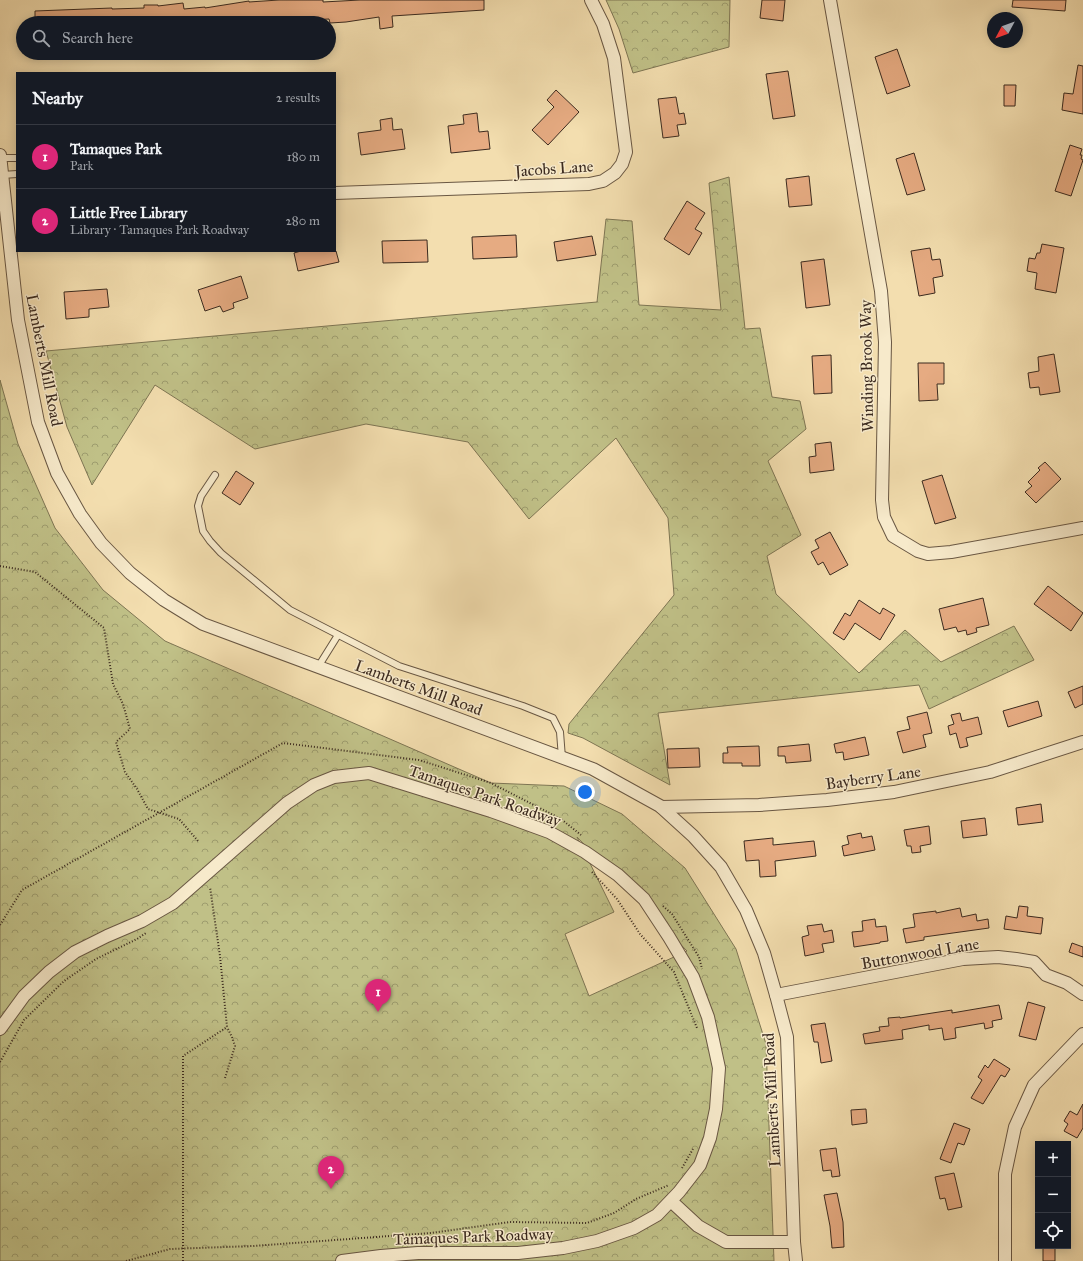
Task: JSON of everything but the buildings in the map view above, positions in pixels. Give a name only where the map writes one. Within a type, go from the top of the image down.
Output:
[{"type":"street","name":"Jacobs Lane","points":[[336,193],[589,184],[603,181],[615,173],[622,164],[626,152],[619,89],[614,58],[603,24],[591,0]]},
{"type":"street","name":"Winding Brook Way","points":[[830,0],[881,291],[885,342],[882,500],[884,517],[894,536],[918,551],[928,554],[951,552],[1083,528]]},
{"type":"street","name":"Lamberts Mill Road","points":[[0,155],[13,244],[18,320],[38,422],[57,473],[80,514],[101,543],[130,573],[164,600],[203,624],[593,770],[662,807],[693,836],[721,867],[746,910],[764,953],[787,1037],[794,1242],[796,1261]]},
{"type":"street","name":"Bayberry Lane","points":[[662,807],[759,805],[827,800],[894,792],[990,772],[1083,742]]},
{"type":"street","name":"Tamaques Park Roadway","points":[[0,1029],[24,996],[49,972],[75,952],[142,921],[173,903],[287,803],[314,785],[334,777],[369,773],[484,808],[549,832],[585,852],[618,875],[644,899],[693,977],[708,1017],[719,1068],[716,1109],[710,1138],[700,1165],[671,1201],[657,1215],[634,1228],[597,1241],[563,1248],[518,1253],[418,1253],[342,1261]]},
{"type":"street","name":"Buttonwood Lane","points":[[776,996],[962,959],[998,957],[1034,962],[1046,975],[1067,983],[1083,994]]},
{"type":"street","points":[[1005,1261],[1004,1174],[1015,1127],[1034,1085],[1083,1034]]},
{"type":"street","points":[[671,1201],[698,1226],[726,1242],[794,1242]]},
{"type":"lane","points":[[0,158],[16,158]]},
{"type":"lane","points":[[2,175],[16,174]]},
{"type":"lane","points":[[215,475],[201,496],[198,506],[203,531],[210,542],[221,553],[290,610],[399,666],[523,706],[553,718],[560,732],[562,758]]},
{"type":"lane","points":[[318,667],[338,635]]},
{"type":"path","points":[[0,566],[35,572],[104,628],[113,684],[123,704],[130,729],[116,742],[125,772],[137,789],[148,809],[179,819],[199,842]]},
{"type":"path","points":[[0,925],[22,890],[284,742],[419,760],[491,783],[561,819],[584,839]]},
{"type":"path","points":[[591,872],[617,899],[640,934],[674,972],[699,1031]]},
{"type":"path","points":[[208,873],[220,956],[227,1027],[235,1046],[225,1078]]},
{"type":"path","points":[[661,904],[672,914],[699,957],[703,973]]},
{"type":"path","points":[[0,1062],[24,1020],[64,982],[96,959],[137,939],[150,930]]},
{"type":"path","points":[[183,1261],[183,1056],[227,1027]]},
{"type":"path","points":[[681,1170],[696,1144]]},
{"type":"path","points":[[126,1261],[170,1249],[253,1246],[431,1233],[510,1222],[587,1224],[614,1213],[636,1199],[674,1183]]},
{"type":"green space","points":[[606,0],[730,0],[729,47],[633,73],[619,29]]},
{"type":"green space","points":[[729,177],[745,329],[760,328],[772,397],[800,401],[806,429],[768,461],[801,535],[767,556],[776,594],[859,673],[905,630],[941,662],[1014,626],[1034,660],[929,709],[919,685],[658,713],[670,785],[583,738],[568,733],[569,724],[674,595],[668,518],[616,438],[529,519],[468,442],[366,424],[255,449],[155,385],[92,485],[67,427],[46,351],[597,302],[606,219],[632,221],[639,305],[721,310],[709,183]]},
{"type":"green space","points":[[0,380],[18,444],[55,528],[103,590],[165,641],[491,783],[564,786],[622,814],[685,868],[736,949],[766,1044],[774,1261],[0,1261]],"holes":[[[577,837],[687,951],[589,996],[565,934],[614,912]]]},
{"type":"place","name":"Tamaques Park","points":[[378,1012]]},
{"type":"place","name":"Little Free Library","points":[[331,1189]]}]
